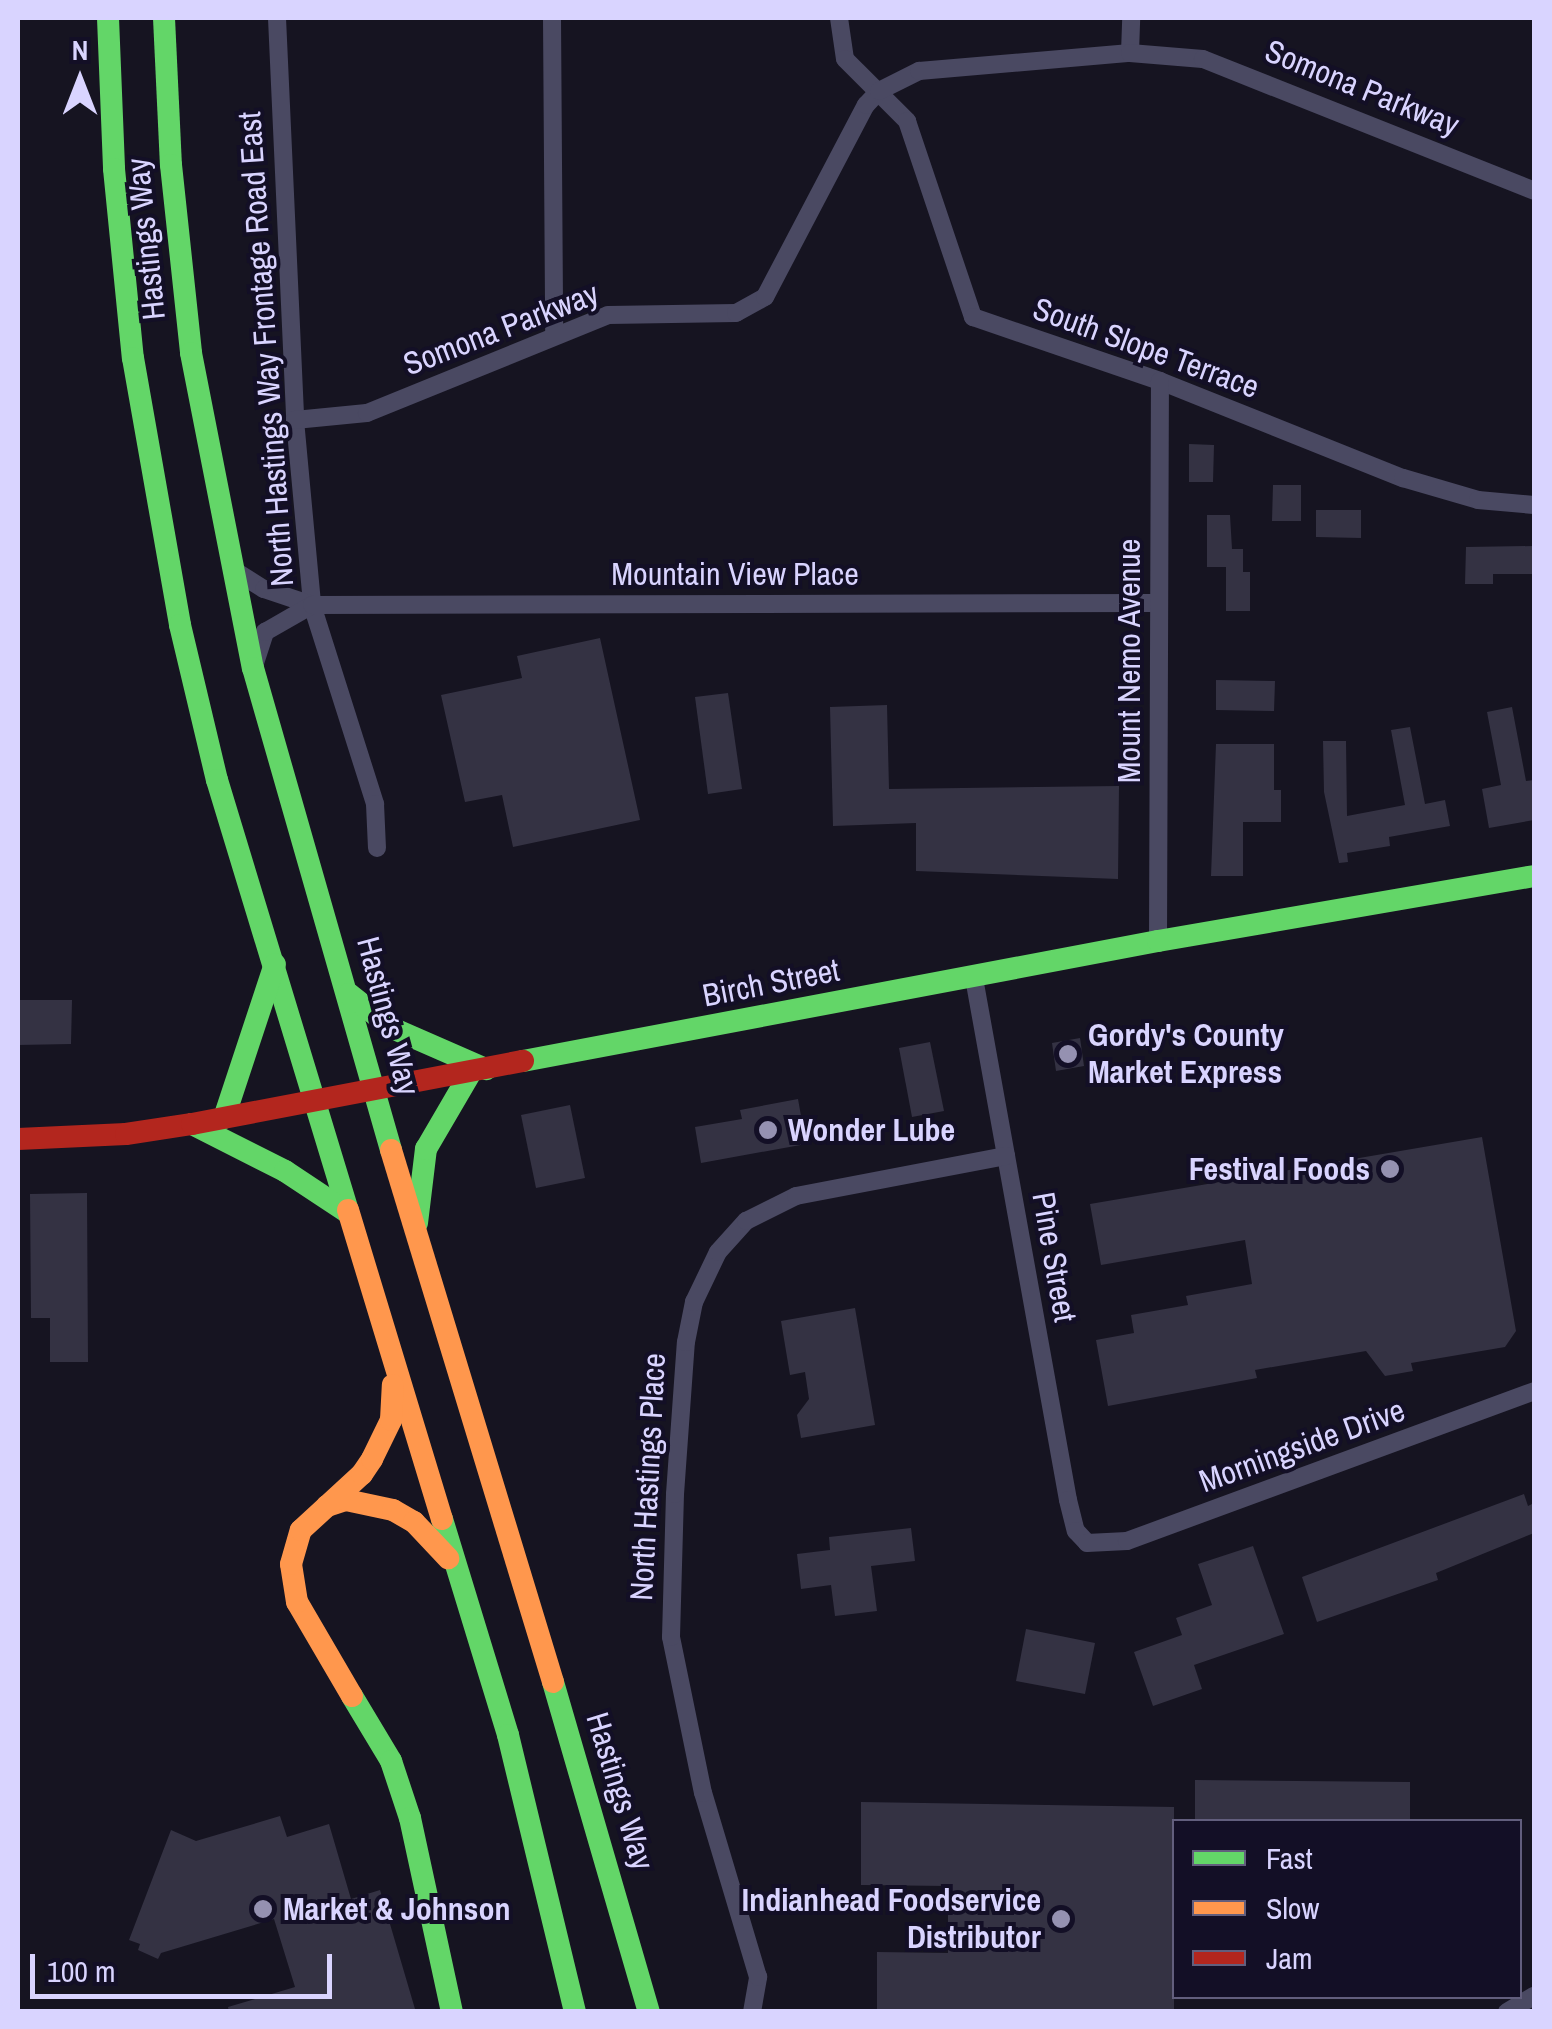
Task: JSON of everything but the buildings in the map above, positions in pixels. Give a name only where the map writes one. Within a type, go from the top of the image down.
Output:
[{"type":"main road","name":"Hastings Way","points":[[108,18],[114,169],[133,358],[180,625],[217,780],[508,1735],[575,2012]]},
{"type":"main road","name":"Hastings Way","points":[[164,18],[171,166],[190,353],[253,668],[416,1236],[649,2012]]},
{"type":"main road","name":"Birch Street","points":[[18,1139],[126,1134],[192,1124],[1158,940],[1534,876]]},
{"type":"main road","points":[[224,1118],[275,964]]},
{"type":"main road","points":[[348,994],[392,1028],[478,1070],[426,1149],[416,1236]]},
{"type":"main road","points":[[192,1124],[285,1170],[347,1212]]},
{"type":"main road","points":[[392,1359],[392,1420],[362,1474],[301,1530],[290,1564],[297,1602],[391,1761],[410,1818],[452,2012]]},
{"type":"main road","points":[[327,1506],[346,1500],[394,1510],[414,1522],[454,1564]]},
{"type":"street","name":"North Hastings Way Frontage Road East","points":[[277,18],[295,420],[312,605],[375,804],[377,848]]},
{"type":"street","points":[[552,18],[554,334]]},
{"type":"street","points":[[839,18],[844,59],[879,91]]},
{"type":"street","points":[[1130,53],[1131,18]]},
{"type":"street","name":"Somona Parkway","points":[[295,420],[367,413],[608,315],[736,313],[764,298],[854,124],[879,91],[898,79],[940,68],[1130,53],[1177,55],[1226,66],[1534,191]]},
{"type":"street","name":"South Slope Terrace","points":[[879,91],[907,121],[915,140],[973,317],[1160,381],[1403,478],[1478,500],[1534,505]]},
{"type":"street","name":"Mount Nemo Avenue","points":[[1158,940],[1160,381]]},
{"type":"street","name":"Mountain View Place","points":[[234,571],[264,588],[312,605],[1158,603]]},
{"type":"street","points":[[253,668],[266,632],[312,605]]},
{"type":"street","name":"Pine Street","points":[[974,978],[1068,1500],[1076,1531],[1087,1543]]},
{"type":"street","name":"North Hastings Place","points":[[752,2012],[758,1977],[703,1794],[671,1638],[675,1494],[686,1342],[694,1302],[718,1252],[746,1222],[796,1196],[1006,1156]]},
{"type":"street","name":"Morningside Drive","points":[[1087,1543],[1127,1542],[1534,1391]]},
{"type":"street","points":[[1507,2012],[1534,1996]]},
{"type":"traffic: fast","points":[[108,18],[114,169],[133,358],[180,625],[217,780],[348,1210]]},
{"type":"traffic: fast","points":[[164,18],[171,165],[191,353],[253,668],[391,1150]]},
{"type":"traffic: fast","points":[[523,1061],[1158,941],[1534,876]]},
{"type":"traffic: fast","points":[[224,1118],[275,964]]},
{"type":"traffic: fast","points":[[349,994],[392,1028],[486,1069]]},
{"type":"traffic: fast","points":[[417,1223],[426,1149],[471,1072]]},
{"type":"traffic: fast","points":[[192,1124],[285,1171],[347,1212]]},
{"type":"traffic: fast","points":[[442,1519],[508,1735],[575,2012]]},
{"type":"traffic: fast","points":[[553,1682],[649,2012]]},
{"type":"traffic: fast","points":[[352,1696],[391,1761],[410,1818],[452,2012]]},
{"type":"traffic: slow","points":[[391,1150],[553,1682]]},
{"type":"traffic: slow","points":[[348,1210],[442,1519]]},
{"type":"traffic: slow","points":[[352,1696],[297,1602],[291,1564],[301,1530],[362,1474],[372,1459],[391,1420],[393,1385]]},
{"type":"traffic: slow","points":[[327,1506],[346,1500],[393,1510],[414,1522],[448,1558]]},
{"type":"traffic: jam","points":[[18,1139],[126,1134],[192,1124],[523,1061]]},
{"type":"place","name":"Gordy's County Market Express","points":[[1068,1054]]},
{"type":"place","name":"Wonder Lube","points":[[768,1130]]},
{"type":"place","name":"Festival Foods","points":[[1390,1169]]},
{"type":"place","name":"Market & Johnson","points":[[263,1909]]},
{"type":"place","name":"Indianhead Foodservice Distributor","points":[[1061,1919]]}]
